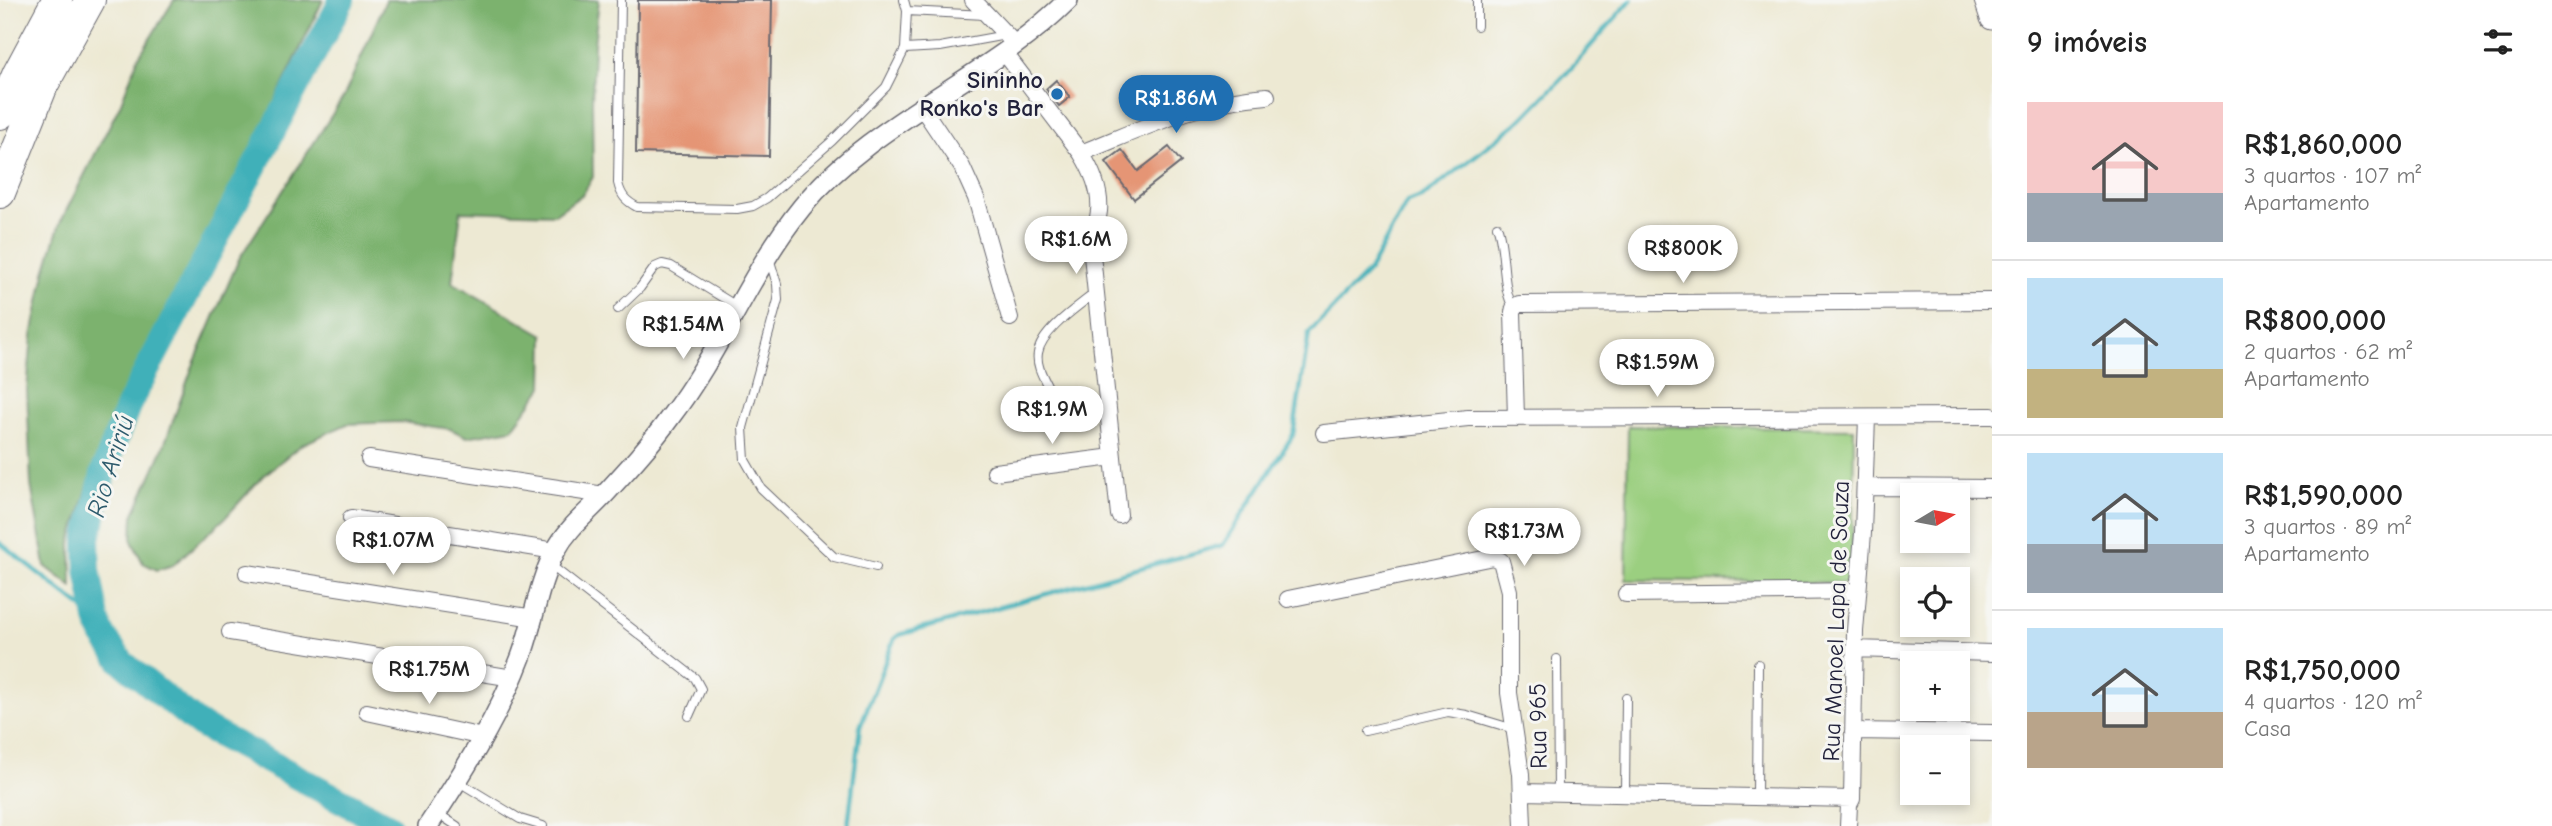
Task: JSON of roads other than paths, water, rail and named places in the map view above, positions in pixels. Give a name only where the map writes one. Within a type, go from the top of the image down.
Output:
[{"type":"highway","points":[[0,114],[57,0]]},
{"type":"highway","points":[[0,193],[43,85],[90,0]]},
{"type":"main road","points":[[1986,0],[1992,18]]},
{"type":"street","points":[[974,0],[1008,43],[1081,153],[1094,178],[1099,204],[1092,255],[1119,515]]},
{"type":"street","points":[[433,819],[483,737],[513,678],[552,558],[574,523],[604,495],[673,415],[722,337],[768,255],[802,206],[842,167],[921,106],[1068,0]]},
{"type":"street","points":[[1081,153],[1190,109],[1224,100],[1267,96]]},
{"type":"street","points":[[921,106],[962,167],[976,198],[1010,318]]},
{"type":"street","points":[[1516,418],[1514,308],[1519,304],[1992,301]]},
{"type":"street","points":[[1325,433],[1468,418],[1992,416]]},
{"type":"street","name":"Rua Manoel Lapa de Souza","points":[[1848,826],[1852,799],[1854,649],[1867,417]]},
{"type":"street","points":[[995,472],[1113,457]]},
{"type":"street","points":[[369,459],[604,495]]},
{"type":"street","points":[[1865,487],[1992,488]]},
{"type":"street","points":[[351,519],[552,558]]},
{"type":"street","points":[[1288,599],[1493,558],[1501,561],[1509,591],[1509,692],[1522,792],[1523,826]]},
{"type":"street","points":[[247,573],[534,618]]},
{"type":"street","points":[[1626,594],[1857,591]]},
{"type":"street","points":[[230,632],[513,678]]},
{"type":"street","points":[[1854,649],[1992,653]]},
{"type":"street","points":[[367,712],[483,737]]},
{"type":"street","points":[[1853,732],[1992,733]]},
{"type":"street","points":[[1522,792],[1852,799]]},
{"type":"lane","points":[[621,0],[618,183],[621,194],[627,202],[637,207],[737,209],[752,206],[767,198],[832,141],[886,87],[905,49],[907,11],[904,0]]},
{"type":"lane","points":[[1477,0],[1477,26]]},
{"type":"lane","points":[[907,11],[988,15]]},
{"type":"lane","points":[[905,49],[1008,43]]},
{"type":"lane","points":[[1497,226],[1501,236],[1509,297],[1514,308]]},
{"type":"lane","points":[[768,255],[777,284],[778,300],[776,316],[743,428],[745,460],[761,488],[834,556],[876,567]]},
{"type":"lane","points":[[618,309],[640,288],[655,267],[662,264],[671,266],[738,307]]},
{"type":"lane","points":[[1047,385],[1038,362],[1041,342],[1048,332],[1096,292]]},
{"type":"lane","points":[[552,558],[695,678],[701,689],[689,716]]},
{"type":"lane","name":"Rua 965","points":[[1557,659],[1558,792]]},
{"type":"lane","points":[[1757,797],[1758,664]]},
{"type":"lane","points":[[1625,794],[1626,698]]},
{"type":"lane","points":[[1364,731],[1448,712],[1514,729]]},
{"type":"lane","points":[[456,780],[520,819],[543,826]]},
{"type":"lane","points":[[433,819],[457,826]]},
{"type":"waterway","name":"Rio Aririú","points":[[342,0],[128,406],[104,470],[87,542],[88,570],[97,619],[103,635],[122,662],[198,724],[389,826]]},
{"type":"waterway","points":[[848,826],[860,727],[894,639],[899,635],[1223,545],[1293,435],[1309,333],[1369,271],[1407,202],[1424,196],[1522,119],[1631,0]]},
{"type":"waterway","points":[[0,543],[97,619]]},
{"type":"place","name":"Sininho Ronko's Bar","points":[[1057,94]]}]
